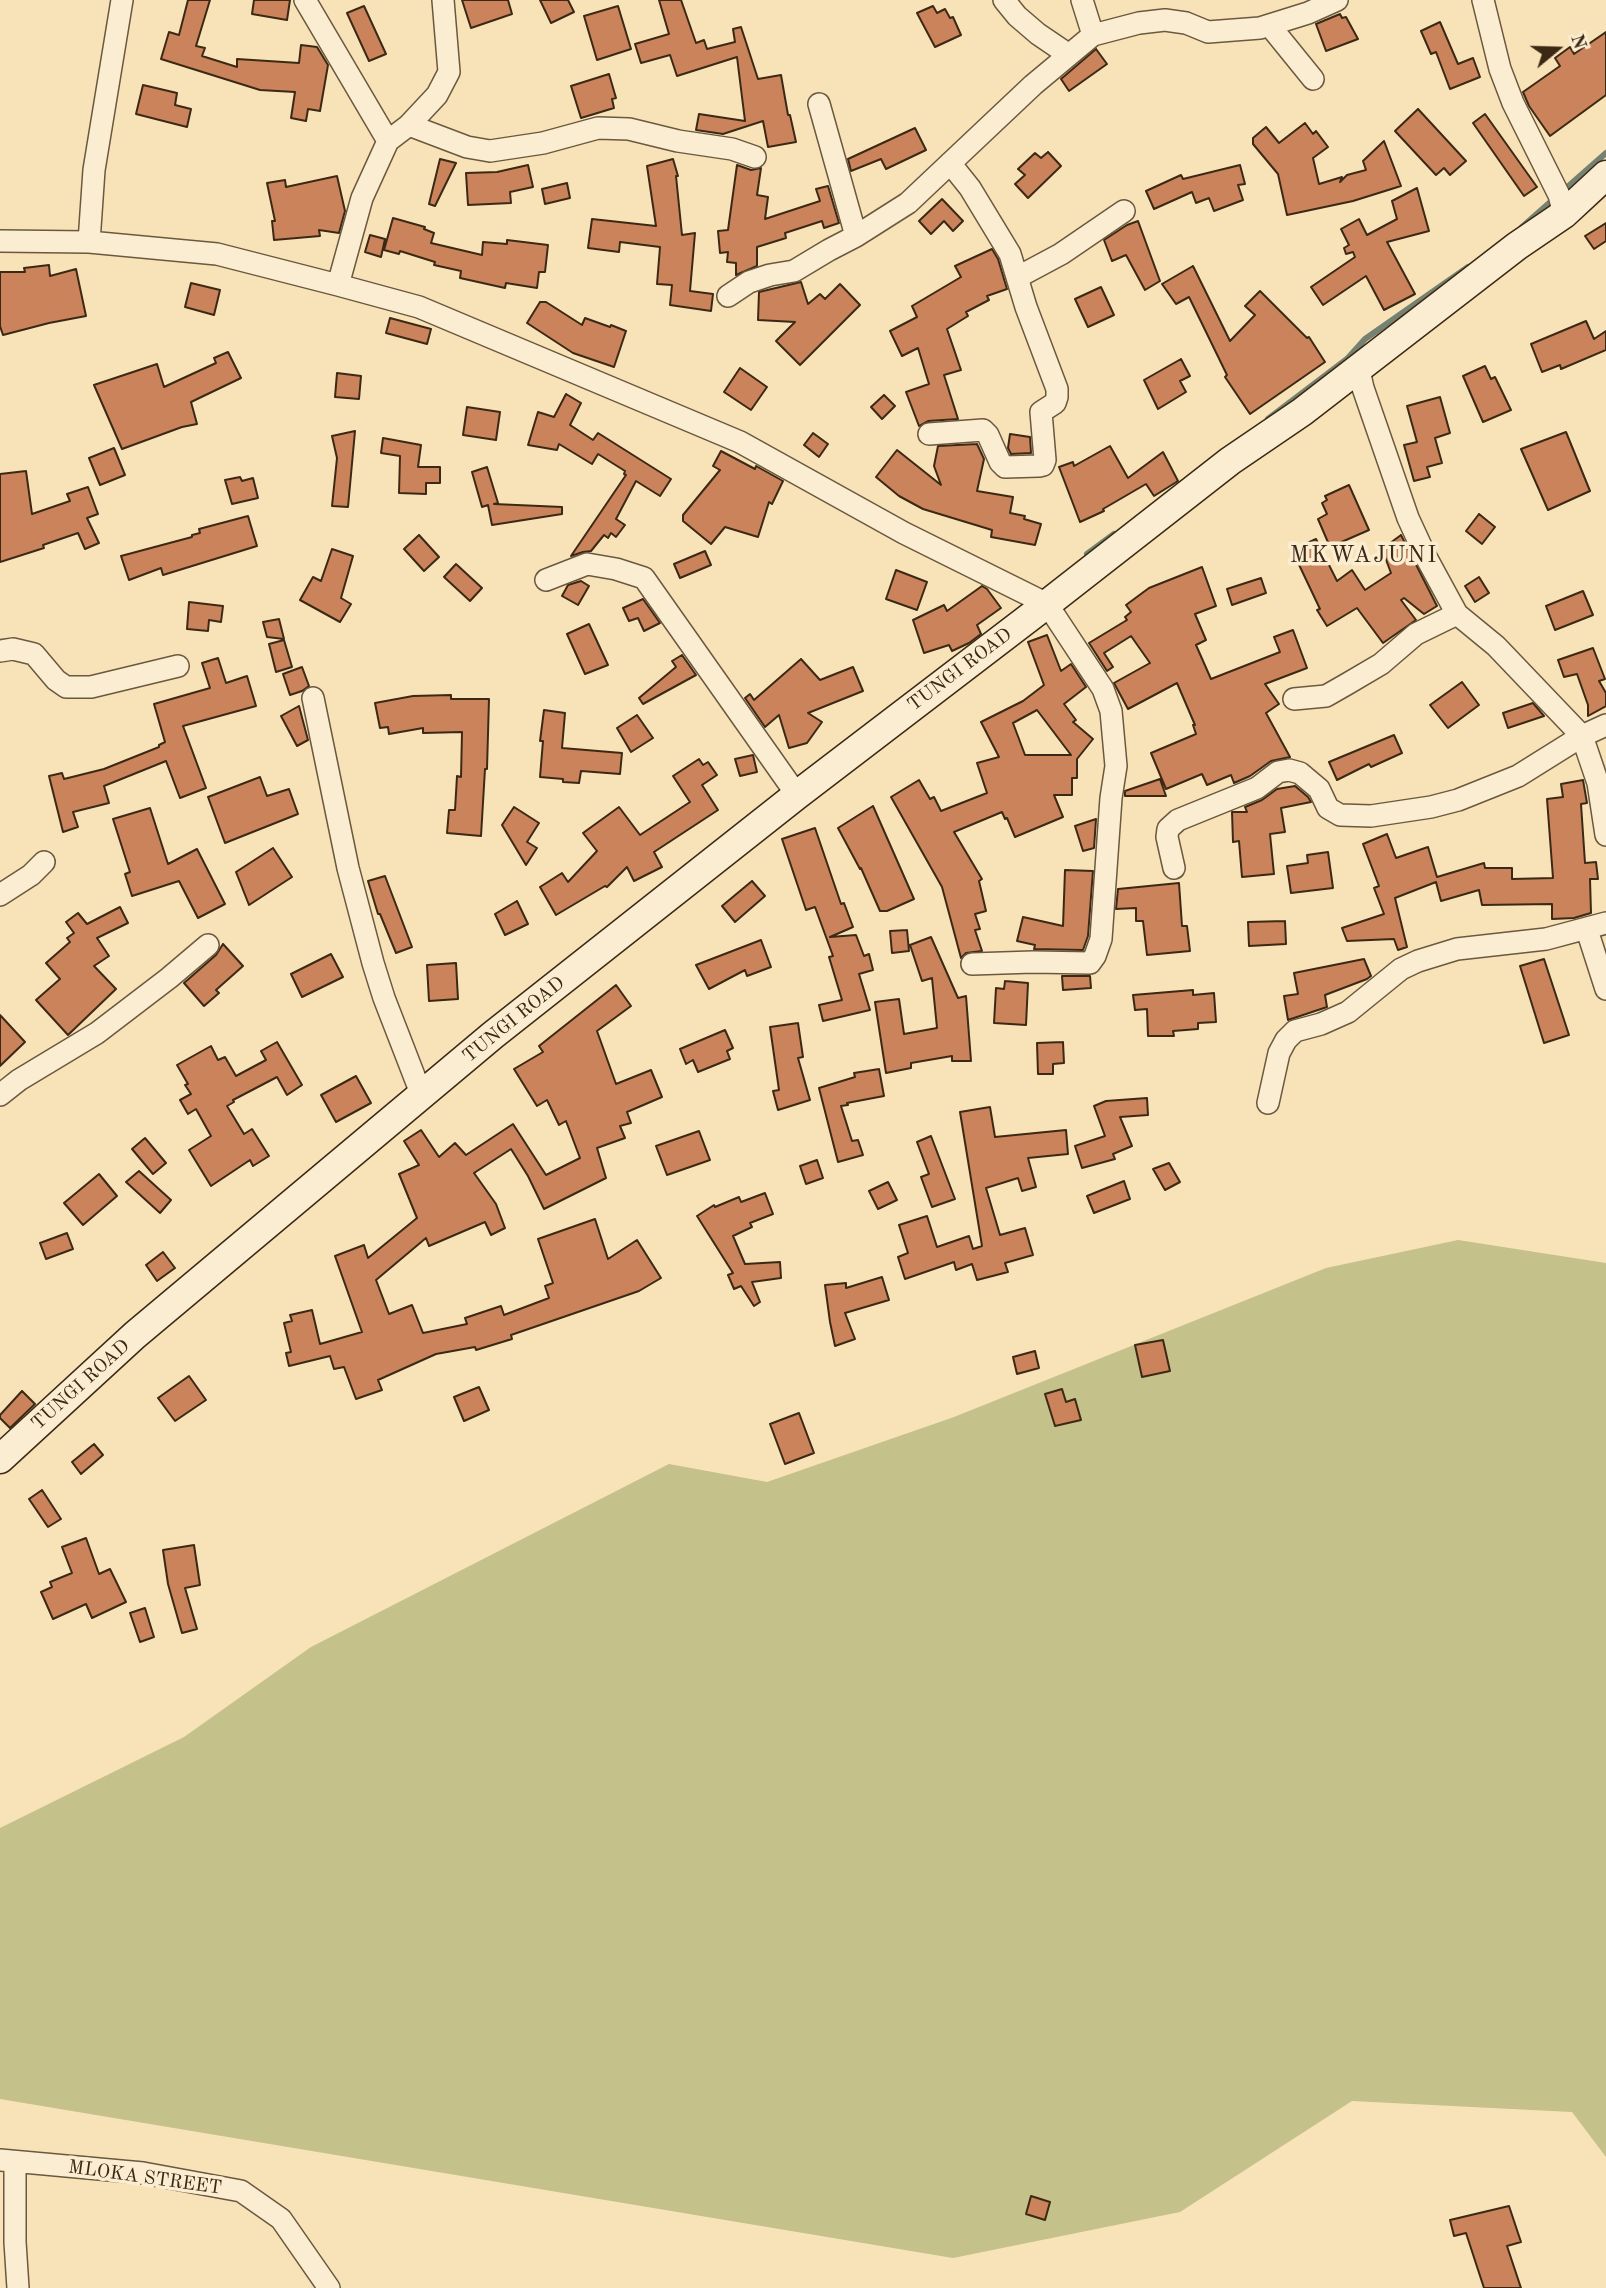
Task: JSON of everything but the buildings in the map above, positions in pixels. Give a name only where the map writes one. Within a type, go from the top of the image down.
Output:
[{"type":"main road","name":"TUNGI ROAD","points":[[0,1459],[135,1335],[493,1035],[797,795],[1230,461],[1359,370],[1517,246],[1564,214],[1606,176]]},
{"type":"street","points":[[89,242],[93,170],[122,0]]},
{"type":"street","points":[[305,0],[388,141]]},
{"type":"street","points":[[338,285],[362,198],[388,141],[409,125],[437,95],[449,72],[443,0]]},
{"type":"street","points":[[1003,0],[1038,34],[1069,55]]},
{"type":"street","points":[[1082,0],[1093,35]]},
{"type":"street","points":[[728,296],[749,282],[794,271],[908,203],[1033,85],[1093,35],[1139,23],[1165,20],[1186,23],[1208,32],[1270,26],[1337,0]]},
{"type":"street","points":[[1483,0],[1508,92],[1559,195],[1564,214]]},
{"type":"street","points":[[1270,26],[1313,79]]},
{"type":"street","points":[[818,104],[856,236]]},
{"type":"street","points":[[409,125],[467,146],[490,151],[544,143],[598,128],[629,129],[678,141],[732,149],[755,157]]},
{"type":"street","points":[[929,434],[983,430],[1004,467],[1043,465],[1045,460],[1041,412],[1055,404],[1057,389],[1026,307],[1010,254],[970,188],[950,163]]},
{"type":"street","points":[[1018,277],[1061,254],[1124,211]]},
{"type":"street","points":[[0,241],[89,242],[217,254],[419,307],[740,442],[904,533],[1047,604],[1103,689],[1111,710],[1116,766],[1111,798],[1101,939],[1090,963],[1033,961],[972,964]]},
{"type":"street","points":[[1359,370],[1408,518],[1426,557],[1457,614],[1496,646],[1582,736],[1598,783],[1606,835]]},
{"type":"street","points":[[546,580],[587,564],[644,578],[797,795]]},
{"type":"street","points":[[1294,699],[1326,695],[1381,664],[1416,634],[1457,614]]},
{"type":"street","points":[[0,651],[13,649],[34,654],[56,680],[66,687],[91,687],[178,666]]},
{"type":"street","points":[[313,698],[348,868],[373,963],[384,999],[422,1096]]},
{"type":"street","points":[[1174,868],[1167,837],[1168,829],[1178,820],[1257,788],[1278,772],[1289,769],[1300,772],[1318,789],[1328,808],[1340,815],[1371,816],[1458,800],[1518,776],[1582,736],[1606,725]]},
{"type":"street","points":[[0,895],[44,862]]},
{"type":"street","points":[[1268,1103],[1279,1053],[1295,1031],[1321,1024],[1348,1012],[1402,968],[1418,961],[1457,949],[1546,939],[1596,926],[1606,989]]},
{"type":"street","points":[[0,1095],[19,1080],[97,1033],[208,945]]},
{"type":"street","points":[[8,2161],[18,2288]]},
{"type":"street","name":"MLOKA STREET","points":[[8,2161],[143,2173],[242,2192],[281,2219],[329,2288]]},
{"type":"shaded area","points":[[1458,1240],[1606,1263],[1606,2157],[1572,2112],[1352,2101],[1180,2212],[953,2258],[0,2099],[0,1828],[184,1737],[311,1647],[669,1464],[767,1482],[954,1417],[1326,1268]]},
{"type":"waterway","points":[[1522,227],[1606,153]]},
{"type":"waterway","points":[[1268,419],[1347,359],[1365,339],[1468,267]]},
{"type":"waterway","points":[[1087,554],[1114,534]]},
{"type":"district","name":"MKWAJUNI","points":[[1364,556]]}]
